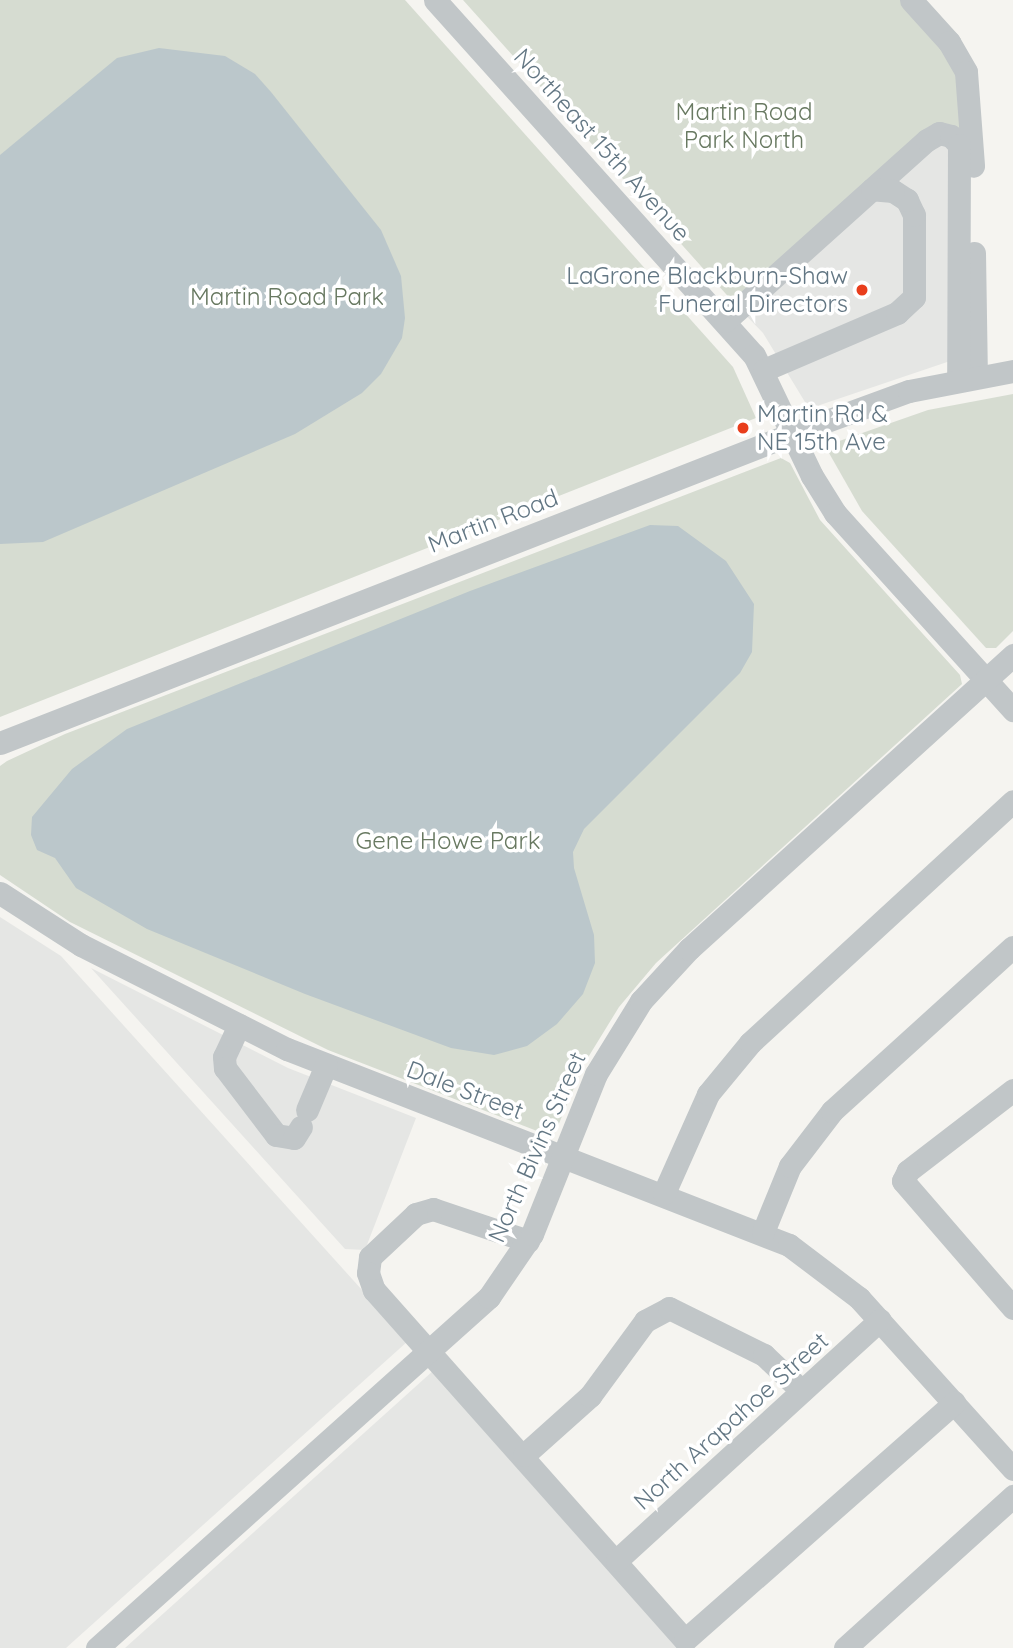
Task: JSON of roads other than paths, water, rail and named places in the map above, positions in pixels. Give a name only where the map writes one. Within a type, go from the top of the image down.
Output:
[{"type":"street","name":"Northeast 15th Avenue","points":[[435,0],[725,321],[764,370],[835,513],[1013,710]]},
{"type":"street","points":[[911,0],[959,56],[970,92],[967,378]]},
{"type":"street","points":[[725,321],[872,189],[939,133],[951,136],[959,145],[967,378]]},
{"type":"street","points":[[764,370],[897,313],[914,297],[914,215],[906,200],[893,191],[872,189]]},
{"type":"street","name":"Martin Road","points":[[0,743],[794,433],[909,391],[1013,371]]},
{"type":"street","name":"North Bivins Street","points":[[97,1648],[489,1297],[528,1241],[603,1060],[664,975],[1013,655]]},
{"type":"street","points":[[664,1193],[708,1094],[751,1043],[1013,802]]},
{"type":"street","name":"Dale Street","points":[[0,893],[69,939],[239,1025],[326,1065],[763,1232],[838,1279],[880,1320],[1013,1469]]},
{"type":"street","points":[[763,1232],[790,1167],[832,1111],[1013,947]]},
{"type":"street","points":[[239,1025],[223,1057],[225,1068],[276,1135],[301,1125],[326,1065]]},
{"type":"street","points":[[1013,1090],[908,1171],[903,1181],[1013,1308]]},
{"type":"street","points":[[528,1241],[433,1209],[416,1214],[370,1256],[368,1273],[374,1290],[617,1560],[687,1644],[954,1403]]},
{"type":"street","points":[[524,1455],[590,1396],[645,1321],[669,1308],[764,1354],[802,1391]]},
{"type":"street","name":"North Arapahoe Street","points":[[617,1560],[880,1320]]},
{"type":"street","points":[[845,1648],[1013,1496]]},
{"type":"place","name":"LaGrone Blackburn-Shaw Funeral Directors","points":[[862,290]]},
{"type":"place","name":"Martin Rd & NE 15th Ave","points":[[743,428]]},
{"type":"park label","name":"Martin Road Park North","points":[[744,126]]},
{"type":"park label","name":"Martin Road Park","points":[[287,297]]},
{"type":"park label","name":"Gene Howe Park","points":[[448,841]]}]
